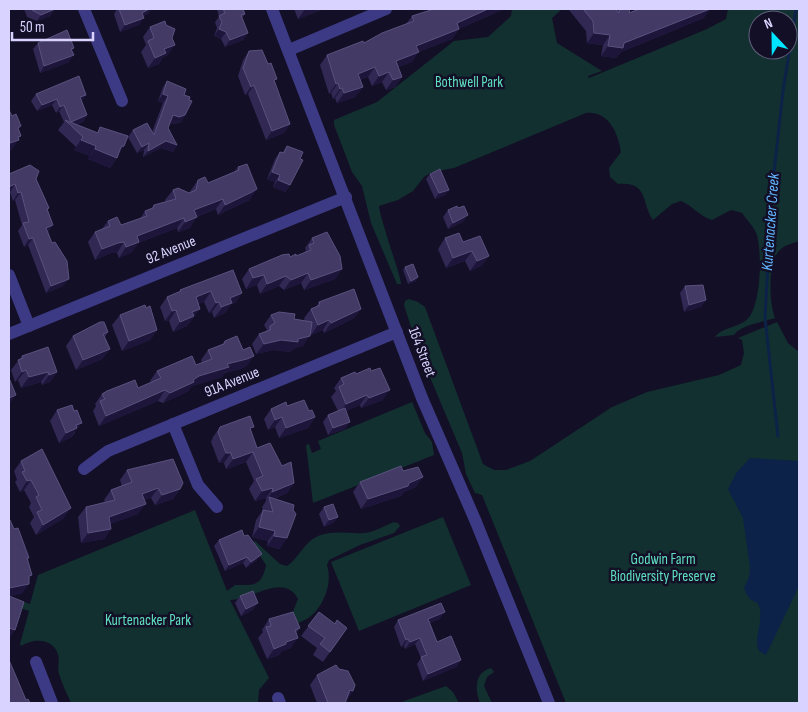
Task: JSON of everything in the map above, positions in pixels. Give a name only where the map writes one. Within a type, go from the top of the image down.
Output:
[{"type":"street","points":[[84,9],[122,101]]},
{"type":"street","name":"164 Street","points":[[272,9],[346,196],[397,332],[549,703]]},
{"type":"street","points":[[289,50],[386,9]]},
{"type":"street","name":"92 Avenue","points":[[9,334],[346,196]]},
{"type":"street","points":[[9,275],[29,326]]},
{"type":"street","name":"91A Avenue","points":[[84,469],[108,451],[397,332]]},
{"type":"street","points":[[173,424],[198,485],[218,507]]},
{"type":"street","points":[[36,662],[52,703]]},
{"type":"green space","name":"Bothwell Park","points":[[512,9],[562,9],[552,18],[557,43],[602,71],[588,76],[589,78],[707,29],[726,19],[728,9],[799,9],[799,241],[782,248],[778,252],[772,266],[770,285],[775,318],[747,326],[734,335],[715,337],[718,333],[747,320],[754,308],[760,276],[759,243],[756,232],[742,213],[731,210],[712,220],[681,201],[672,204],[653,220],[640,190],[628,184],[618,184],[610,177],[609,168],[621,152],[620,145],[611,125],[606,119],[594,113],[586,113],[454,168],[432,172],[424,177],[413,191],[398,200],[379,206],[401,284],[397,284],[371,223],[362,186],[352,172],[334,125],[334,120],[377,102],[454,41],[488,37],[511,16]]},
{"type":"green space","name":"Godwin Farm Biodiversity Preserve","points":[[409,299],[425,307],[483,464],[494,470],[506,470],[530,461],[612,407],[647,392],[719,375],[741,365],[744,353],[742,340],[738,338],[777,322],[788,343],[799,352],[799,703],[566,703],[482,495],[475,493],[466,474],[462,453],[418,349],[404,305],[405,301]]},
{"type":"green space","points":[[412,402],[425,433],[432,442],[434,455],[313,503],[306,445],[309,444],[312,453],[321,449],[318,441]]},
{"type":"green space","name":"Kurtenacker Park","points":[[195,510],[227,591],[235,585],[256,583],[262,577],[266,565],[252,544],[255,541],[280,564],[287,566],[309,542],[318,536],[335,533],[368,532],[394,522],[400,526],[394,533],[360,545],[329,560],[327,565],[329,573],[327,591],[318,608],[305,620],[297,623],[292,614],[298,599],[292,591],[285,588],[276,587],[230,600],[269,678],[259,690],[258,703],[71,703],[59,674],[59,657],[52,645],[47,642],[37,641],[21,646],[29,611],[9,604],[9,597],[30,604],[38,575]]},
{"type":"green space","points":[[443,517],[471,585],[359,631],[331,562]]},
{"type":"green space","points":[[491,668],[494,672],[487,677],[484,686],[492,703],[480,703],[477,682],[485,670]]},
{"type":"green space","points":[[446,686],[453,692],[459,703],[399,703]]},
{"type":"water","points":[[750,458],[799,461],[799,586],[766,655],[759,651],[757,646],[760,618],[759,606],[749,598],[744,588],[749,577],[750,568],[743,518],[728,489],[736,473]]},
{"type":"building","points":[[31,9],[55,9],[41,15]]},
{"type":"building","points":[[119,9],[149,9],[142,13],[144,18],[125,25]]},
{"type":"building","points":[[223,9],[243,9],[245,14],[241,15],[248,33],[230,40],[226,32],[219,29],[222,22],[219,16],[225,13]]},
{"type":"building","points":[[434,9],[488,9],[457,23],[459,29],[416,46],[419,52],[396,61],[402,77],[393,80],[389,72],[379,76],[375,67],[358,74],[363,87],[344,93],[342,88],[340,89],[338,83],[336,84],[327,55],[363,41],[364,43],[382,33],[414,21],[412,16]]},
{"type":"building","points":[[583,9],[615,9],[619,13],[620,9],[630,9],[629,13],[639,9],[710,9],[624,43],[623,48],[608,46],[610,35],[594,33],[593,21]]},
{"type":"building","points":[[165,21],[166,25],[175,29],[172,38],[175,45],[164,49],[166,53],[155,58],[148,41],[154,38],[150,27]]},
{"type":"building","points":[[67,30],[74,48],[71,49],[74,55],[44,66],[38,43]]},
{"type":"building","points":[[262,50],[268,64],[271,63],[277,79],[274,80],[290,124],[272,131],[254,85],[251,87],[243,68],[249,51]]},
{"type":"building","points":[[79,76],[86,95],[80,97],[87,115],[71,122],[64,105],[60,107],[57,99],[42,105],[36,94]]},
{"type":"building","points":[[167,81],[186,89],[184,95],[190,97],[189,100],[192,101],[185,115],[179,117],[173,115],[168,128],[177,145],[166,141],[148,151],[149,143],[142,147],[133,130],[147,123],[154,135],[168,96],[163,94]]},
{"type":"building","points":[[9,110],[12,116],[16,114],[21,126],[18,128],[21,136],[18,137],[19,140],[10,143],[9,142]]},
{"type":"building","points":[[65,120],[98,133],[100,127],[128,136],[117,158],[95,149],[96,146],[81,140],[83,137]]},
{"type":"building","points":[[287,146],[303,152],[300,159],[303,160],[290,185],[278,180],[280,175],[272,172],[280,152],[284,153]]},
{"type":"building","points":[[247,164],[257,189],[252,192],[225,205],[223,199],[194,210],[197,217],[185,222],[184,218],[137,236],[139,242],[126,247],[124,242],[102,249],[95,232],[110,226],[108,221],[117,217],[121,225],[147,216],[145,211],[153,208],[154,205],[176,199],[173,190],[178,188],[189,193],[196,190],[198,180],[205,177],[208,183],[239,170],[238,167]]},
{"type":"building","points":[[30,165],[39,171],[36,179],[49,208],[47,209],[53,225],[46,228],[52,243],[55,242],[67,261],[69,279],[51,286],[33,238],[29,239],[23,223],[29,222],[21,192],[18,193],[15,184],[9,187],[9,174]]},
{"type":"building","points":[[440,169],[449,190],[439,193],[430,174]]},
{"type":"building","points":[[457,206],[458,208],[464,206],[468,215],[453,223],[448,210]]},
{"type":"building","points":[[327,232],[340,256],[342,269],[311,280],[308,273],[291,280],[286,276],[267,284],[264,275],[253,278],[249,269],[282,255],[289,254],[290,257],[296,254],[296,256],[311,250],[309,245],[314,243],[312,238]]},
{"type":"building","points":[[459,233],[463,242],[480,236],[489,256],[477,261],[472,251],[453,258],[445,238]]},
{"type":"building","points":[[413,264],[418,277],[411,281],[405,267]]},
{"type":"building","points":[[233,270],[242,293],[230,298],[232,303],[221,307],[219,302],[216,303],[211,291],[196,297],[200,309],[192,312],[194,316],[180,322],[176,310],[172,311],[167,297],[180,290]]},
{"type":"building","points":[[703,285],[706,300],[689,305],[685,286]]},
{"type":"building","points":[[354,289],[361,309],[331,323],[329,320],[318,325],[311,309],[320,305],[319,302]]},
{"type":"building","points":[[145,305],[146,308],[150,306],[157,330],[129,341],[120,315]]},
{"type":"building","points":[[279,312],[295,314],[294,319],[312,322],[310,336],[298,339],[298,342],[281,340],[264,344],[259,334],[270,330],[270,326],[275,323],[271,315]]},
{"type":"building","points":[[100,322],[104,322],[108,332],[103,334],[110,349],[83,360],[73,336]]},
{"type":"building","points":[[237,336],[243,350],[250,347],[254,356],[227,364],[229,367],[199,376],[193,380],[194,382],[170,393],[165,390],[106,416],[100,401],[105,399],[102,394],[135,380],[138,388],[161,378],[157,371],[192,356],[196,365],[212,359],[208,350],[224,344],[225,341]]},
{"type":"building","points":[[48,347],[57,372],[49,375],[48,372],[29,377],[26,370],[22,372],[18,360],[23,358],[22,356]]},
{"type":"building","points":[[370,368],[371,371],[380,368],[390,390],[369,398],[367,395],[346,404],[339,387],[344,384],[341,378]]},
{"type":"building","points":[[9,378],[16,395],[9,398]]},
{"type":"building","points":[[304,400],[309,411],[312,410],[315,417],[286,428],[282,417],[275,420],[271,409],[286,402],[287,406]]},
{"type":"building","points":[[72,405],[74,411],[77,410],[82,423],[76,425],[77,428],[66,433],[57,410]]},
{"type":"building","points":[[345,408],[350,422],[333,428],[328,415]]},
{"type":"building","points":[[250,416],[254,427],[250,428],[257,448],[270,443],[282,466],[291,462],[294,483],[272,492],[273,488],[262,491],[256,479],[263,476],[253,452],[233,459],[231,453],[226,453],[218,432],[220,427]]},
{"type":"building","points":[[42,449],[71,508],[43,525],[37,512],[42,510],[36,497],[39,495],[31,480],[27,481],[22,472],[25,471],[21,461]]},
{"type":"building","points":[[173,459],[183,483],[180,489],[162,495],[158,488],[142,494],[146,504],[109,517],[111,529],[88,533],[86,507],[115,500],[111,490],[132,482],[127,470]]},
{"type":"building","points":[[401,466],[403,471],[418,467],[423,477],[409,483],[408,486],[368,499],[360,482]]},
{"type":"building","points":[[269,497],[294,505],[293,510],[296,514],[287,538],[274,536],[275,531],[259,527],[263,510],[273,512]]},
{"type":"building","points":[[333,504],[338,517],[329,520],[324,507]]},
{"type":"building","points":[[9,519],[14,529],[18,528],[29,558],[27,558],[32,575],[29,576],[29,584],[9,588]]},
{"type":"building","points":[[242,530],[244,536],[248,535],[262,554],[251,562],[247,557],[229,565],[219,540]]},
{"type":"building","points":[[253,591],[258,603],[246,609],[240,596]]},
{"type":"building","points":[[9,596],[24,602],[15,630],[9,628]]},
{"type":"building","points":[[441,603],[445,612],[428,619],[437,642],[451,636],[461,660],[428,674],[421,657],[427,655],[420,638],[410,642],[408,639],[406,640],[398,620]]},
{"type":"building","points":[[293,612],[300,628],[295,630],[298,638],[274,649],[266,627],[271,626],[269,619]]},
{"type":"building","points":[[319,612],[335,624],[337,620],[347,628],[330,652],[320,644],[325,638],[308,626]]},
{"type":"building","points":[[9,660],[26,700],[28,699],[30,703],[9,703]]},
{"type":"building","points":[[336,665],[339,669],[348,671],[355,685],[353,691],[350,690],[345,703],[328,703],[317,675]]},
{"type":"waterway","name":"Kurtenacker Creek","points":[[778,436],[765,318],[772,190],[783,91],[796,9]]}]
